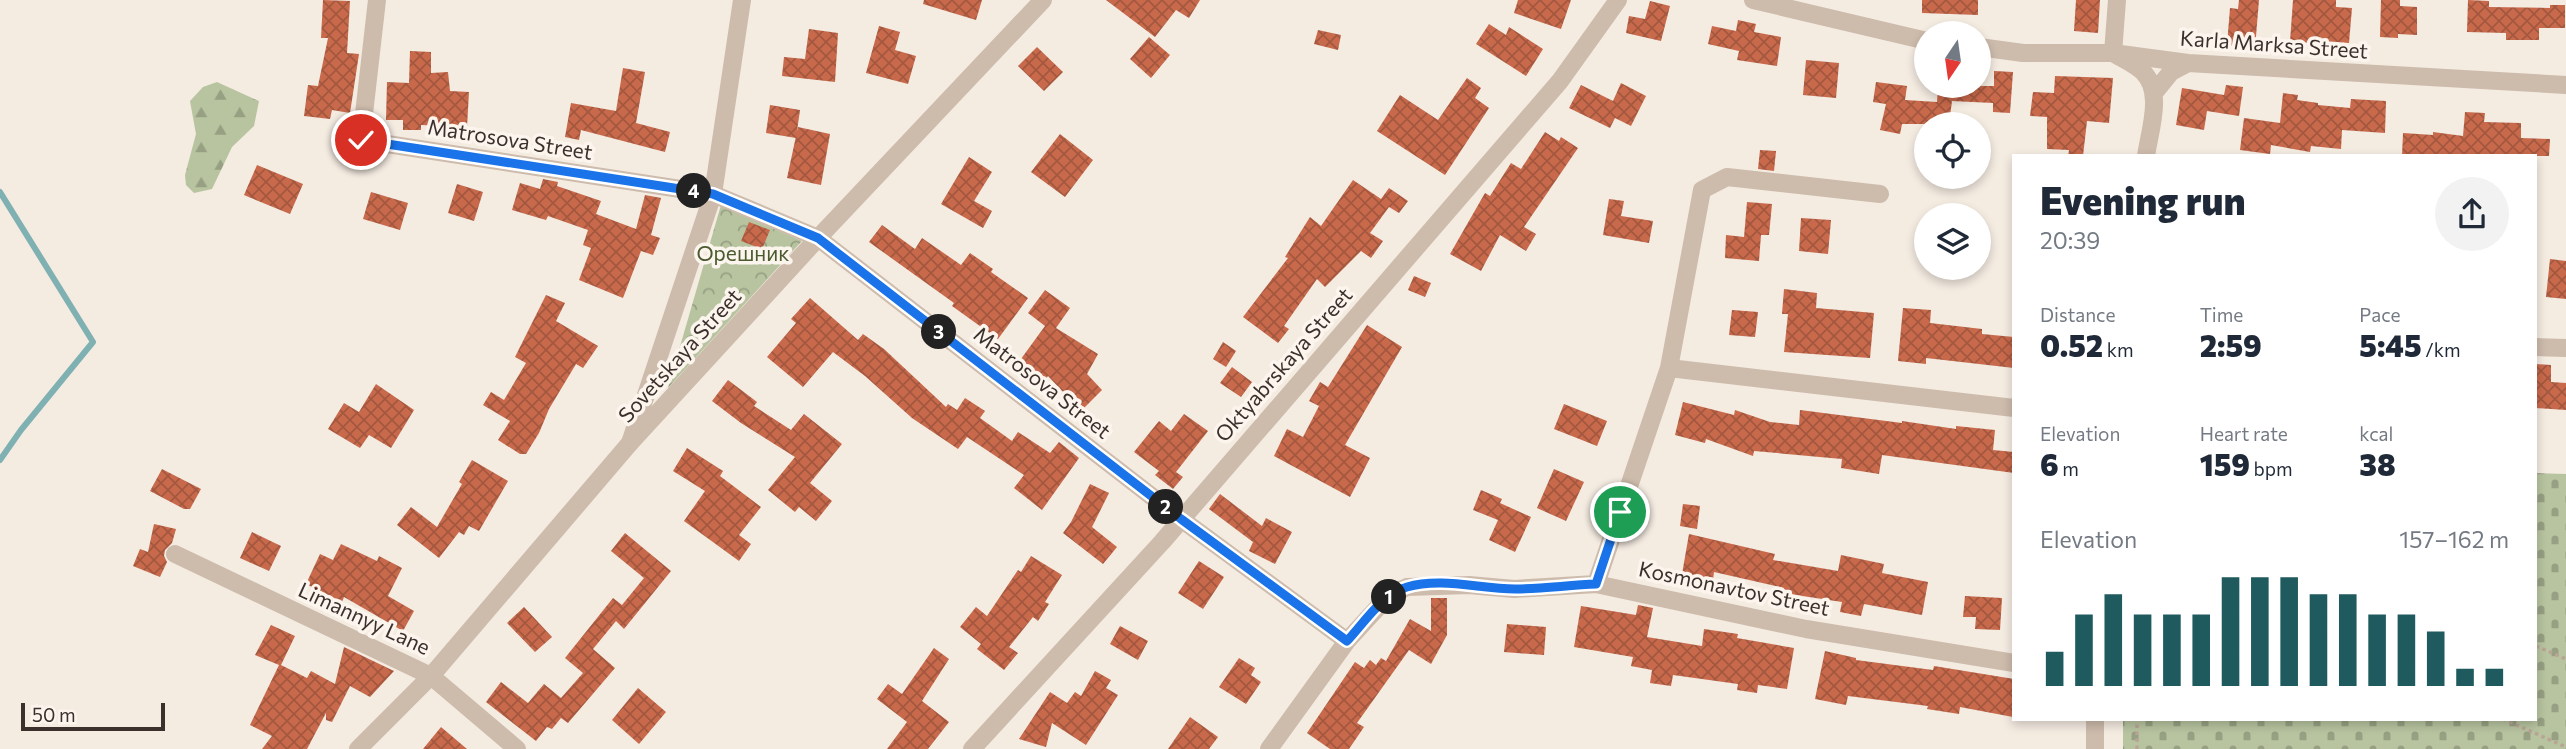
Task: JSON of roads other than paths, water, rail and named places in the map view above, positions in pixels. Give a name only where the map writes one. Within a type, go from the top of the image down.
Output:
[{"type":"street","name":"Matrosova Street","points":[[377,0],[361,140],[713,194],[818,238],[1181,519],[1347,641]]},
{"type":"street","points":[[630,443],[713,194],[742,0]]},
{"type":"street","name":"Sovetskaya Street","points":[[358,749],[431,676],[630,443],[818,238],[1044,0]]},
{"type":"street","name":"Oktyabrskaya Street","points":[[972,749],[1163,542],[1560,81],[1618,0]]},
{"type":"street","points":[[1753,0],[1914,38]]},
{"type":"street","points":[[2117,0],[2113,53],[2141,70],[2151,82],[2154,93],[2146,154]]},
{"type":"street","name":"Karla Marksa Street","points":[[1992,49],[2023,53],[2113,53],[2188,63],[2566,85]]},
{"type":"street","points":[[2154,93],[2171,72],[2188,63]]},
{"type":"street","points":[[1596,584],[1669,368],[1702,190],[1727,177],[1880,194]]},
{"type":"street","points":[[2537,347],[2566,348]]},
{"type":"street","points":[[1669,368],[2012,408]]},
{"type":"street","name":"Limannyy Lane","points":[[175,554],[431,676],[517,749]]},
{"type":"street","name":"Kosmonavtov Street","points":[[1269,749],[1347,641],[1381,604],[1407,587],[1469,584],[1514,589],[1596,584],[1806,629],[2012,663]]},
{"type":"street","points":[[2095,721],[2095,749]]},
{"type":"waterway","points":[[0,192],[93,342],[0,460]]},
{"type":"park label","name":"Орешник","points":[[743,254]]}]
